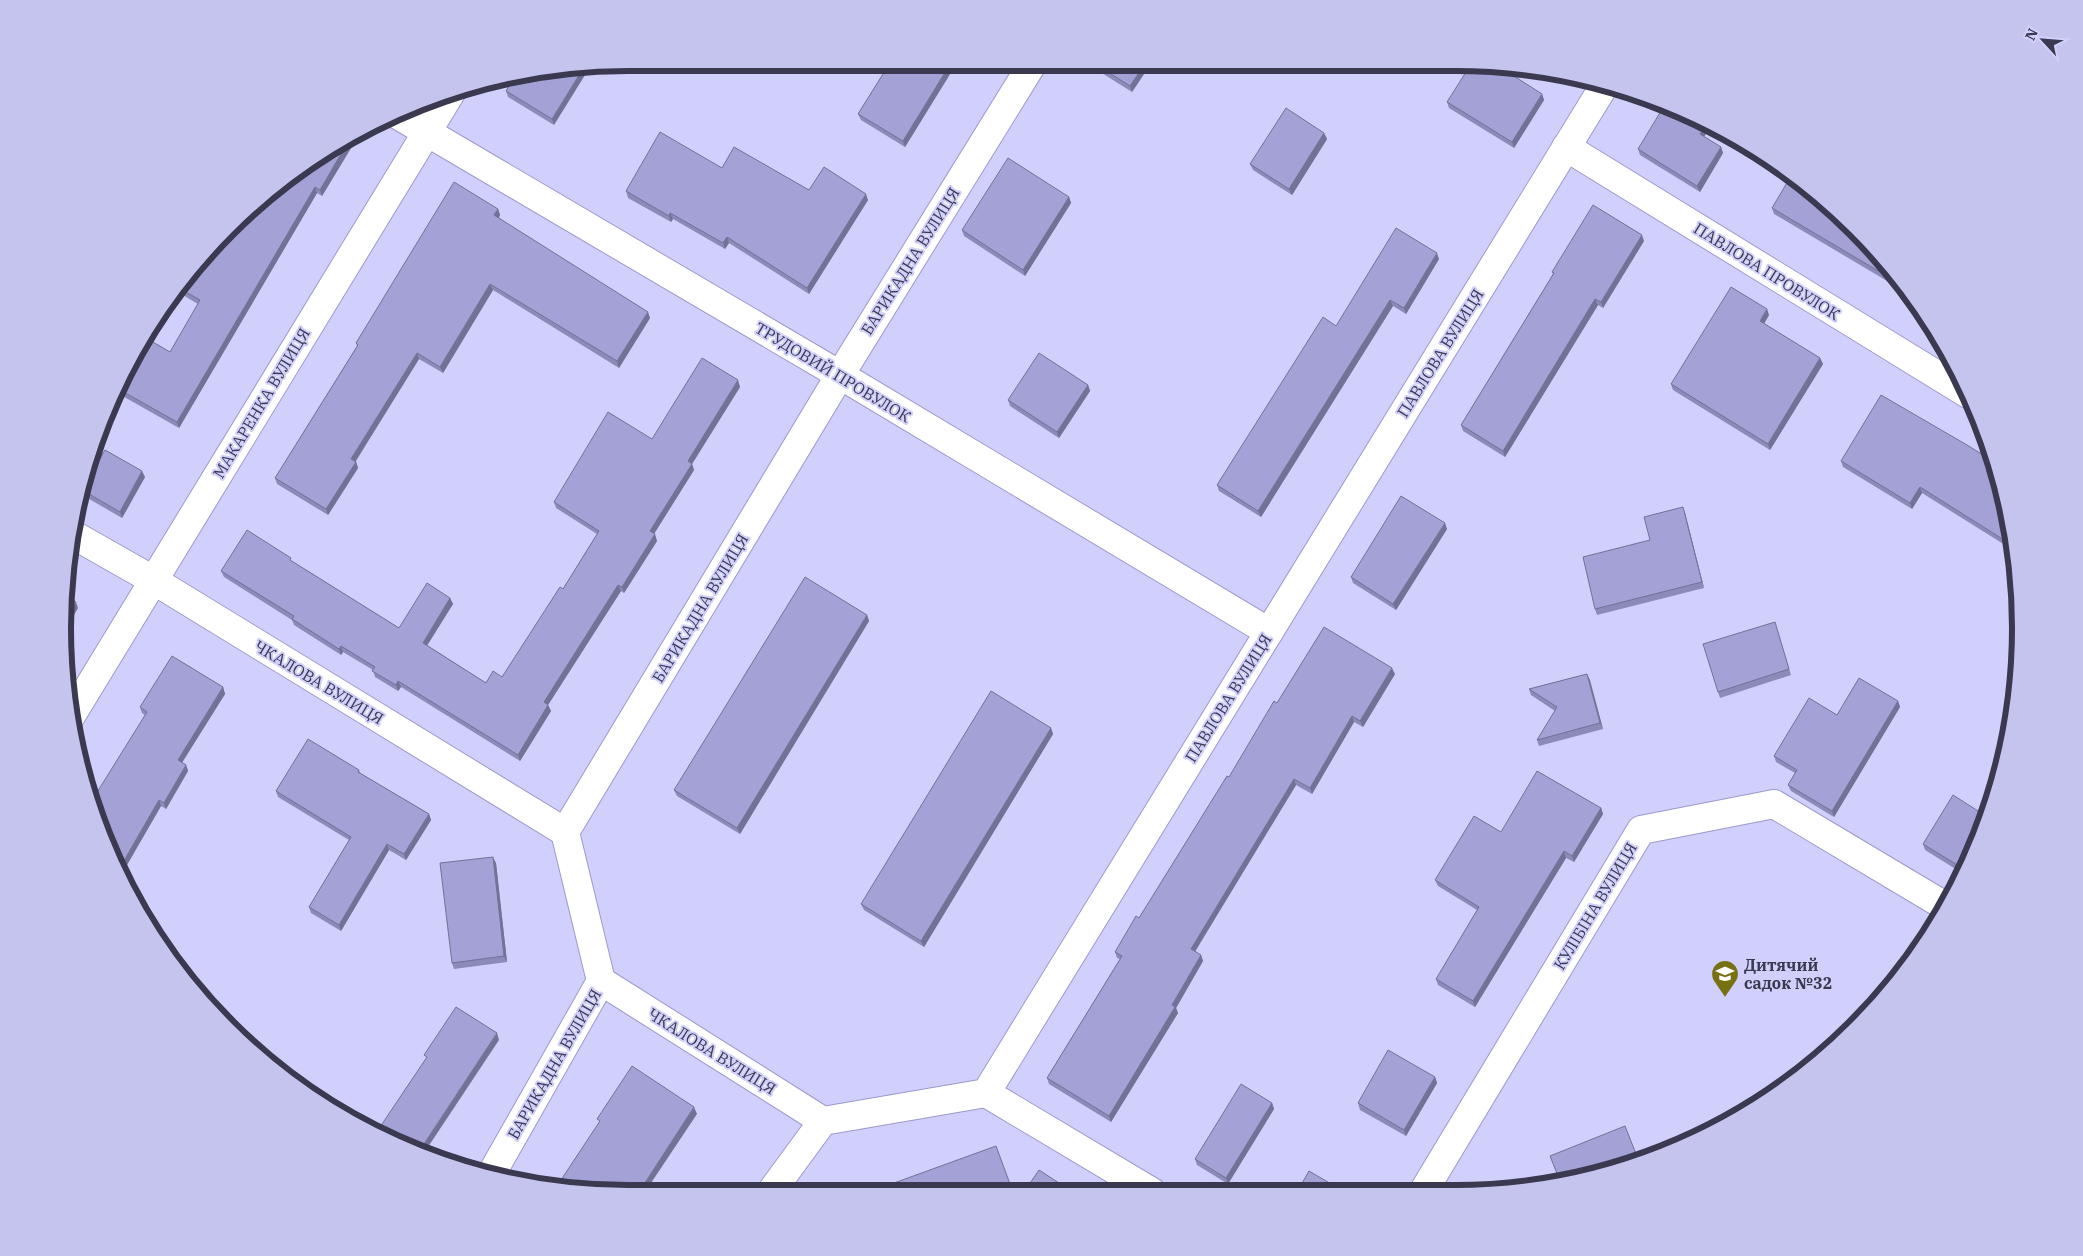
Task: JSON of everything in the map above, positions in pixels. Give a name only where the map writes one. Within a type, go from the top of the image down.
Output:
[{"type":"street","name":"БАРИКАДНА ВУЛИЦЯ","points":[[495,1168],[601,981],[565,832],[840,375],[1028,71]]},
{"type":"street","name":"ПАВЛОВА ВУЛИЦЯ","points":[[986,1094],[1601,91]]},
{"type":"street","name":"МАКАРЕНКА ВУЛИЦЯ","points":[[77,706],[444,103]]},
{"type":"street","name":"ТРУДОВИЙ ПРОВУЛОК","points":[[404,119],[840,375],[1269,632]]},
{"type":"street","name":"ПАВЛОВА ПРОВУЛОК","points":[[1566,147],[1956,387]]},
{"type":"street","name":"ЧКАЛОВА ВУЛИЦЯ","points":[[79,538],[153,580],[565,832]]},
{"type":"street","name":"КУЛІБІНА ВУЛИЦЯ","points":[[1427,1185],[1640,830],[1774,804],[1939,902]]},
{"type":"street","name":"ЧКАЛОВА ВУЛИЦЯ","points":[[601,981],[822,1121]]},
{"type":"street","points":[[776,1185],[822,1121],[986,1094],[1140,1185]]},
{"type":"building","points":[[885,71],[946,71],[903,141],[858,114]]},
{"type":"building","points":[[1106,71],[1140,71],[1130,86]]},
{"type":"building","points":[[1466,71],[1511,74],[1542,94],[1512,142],[1447,102]]},
{"type":"building","points":[[580,73],[552,119],[506,91],[510,84]]},
{"type":"building","points":[[1286,108],[1324,133],[1289,189],[1250,164]]},
{"type":"building","points":[[1661,111],[1703,130],[1700,134],[1721,147],[1697,186],[1638,149]]},
{"type":"building","points":[[660,132],[722,168],[734,147],[809,190],[824,167],[866,194],[807,288],[727,237],[723,243],[670,213],[669,216],[626,191]]},
{"type":"building","points":[[343,150],[320,190],[315,187],[177,422],[124,392],[151,341],[170,352],[200,300],[184,291],[234,234],[289,186]]},
{"type":"building","points":[[1008,158],[1069,197],[1023,270],[962,230]]},
{"type":"building","points":[[454,182],[498,209],[494,215],[648,312],[617,361],[490,284],[440,367],[417,353],[351,459],[356,462],[326,509],[275,478],[358,345],[356,343]]},
{"type":"building","points":[[1788,182],[1849,234],[1886,275],[1772,208]]},
{"type":"building","points":[[1593,205],[1642,235],[1601,302],[1595,299],[1503,451],[1461,425],[1554,273],[1552,272]]},
{"type":"building","points":[[1396,228],[1437,253],[1404,308],[1390,300],[1258,511],[1217,485],[1323,317],[1336,326]]},
{"type":"building","points":[[1731,287],[1767,309],[1760,321],[1820,358],[1768,444],[1671,384]]},
{"type":"building","points":[[1039,353],[1088,385],[1057,432],[1008,400]]},
{"type":"building","points":[[702,358],[738,380],[688,461],[692,464],[650,531],[655,534],[622,587],[618,585],[544,702],[548,705],[518,755],[398,681],[396,685],[372,671],[375,667],[341,646],[339,649],[292,619],[294,616],[221,571],[247,530],[291,558],[290,560],[399,628],[427,583],[450,598],[423,643],[486,683],[493,671],[502,677],[560,587],[563,589],[599,531],[554,502],[608,412],[652,439]]},
{"type":"building","points":[[1881,395],[1984,455],[1993,484],[2005,540],[1920,487],[1910,503],[1841,461]]},
{"type":"building","points":[[105,450],[142,471],[120,512],[88,493],[95,467]]},
{"type":"building","points":[[1401,496],[1445,523],[1393,604],[1351,577]]},
{"type":"building","points":[[1683,507],[1702,582],[1595,609],[1583,557],[1650,540],[1644,517]]},
{"type":"building","points":[[805,577],[867,615],[737,828],[674,790]]},
{"type":"building","points":[[72,599],[76,602],[72,610]]},
{"type":"building","points":[[1775,622],[1789,669],[1718,692],[1703,644]]},
{"type":"building","points":[[1324,627],[1392,668],[1360,721],[1352,716],[1310,788],[1294,779],[1191,949],[1201,955],[1172,1005],[1175,1007],[1109,1116],[1047,1078],[1122,956],[1115,952],[1136,916],[1139,918],[1227,776],[1229,777],[1274,701],[1277,703]]},
{"type":"building","points":[[172,656],[223,687],[178,760],[186,765],[164,803],[159,800],[123,862],[97,793],[147,712],[140,707]]},
{"type":"building","points":[[1587,674],[1600,723],[1537,740],[1557,707],[1529,689]]},
{"type":"building","points":[[1859,678],[1898,701],[1832,811],[1788,785],[1797,770],[1774,756],[1809,698],[1837,715]]},
{"type":"building","points":[[991,691],[1051,728],[921,941],[861,904]]},
{"type":"building","points":[[308,739],[359,770],[358,772],[429,814],[404,854],[387,844],[339,925],[309,907],[351,837],[276,791]]},
{"type":"building","points":[[1537,771],[1601,808],[1572,856],[1564,851],[1473,1001],[1436,979],[1479,907],[1435,880],[1474,816],[1501,832]]},
{"type":"building","points":[[1953,795],[1980,812],[1958,865],[1923,844]]},
{"type":"building","points":[[493,857],[504,956],[452,963],[440,863]]},
{"type":"building","points":[[456,1007],[497,1033],[423,1145],[381,1126],[427,1057],[424,1055]]},
{"type":"building","points":[[1388,1050],[1435,1077],[1404,1130],[1358,1103]]},
{"type":"building","points":[[632,1066],[694,1107],[644,1185],[592,1184],[561,1181],[600,1121],[597,1119]]},
{"type":"building","points":[[1241,1084],[1272,1103],[1226,1178],[1195,1159]]},
{"type":"building","points":[[1625,1126],[1636,1154],[1599,1166],[1558,1175],[1550,1156]]},
{"type":"building","points":[[996,1146],[1010,1185],[889,1185]]},
{"type":"building","points":[[1039,1170],[1062,1185],[1029,1185]]},
{"type":"building","points":[[1309,1171],[1333,1185],[1301,1185]]},
{"type":"place","name":"Дитячий садок №32","points":[[1725,998]]}]
